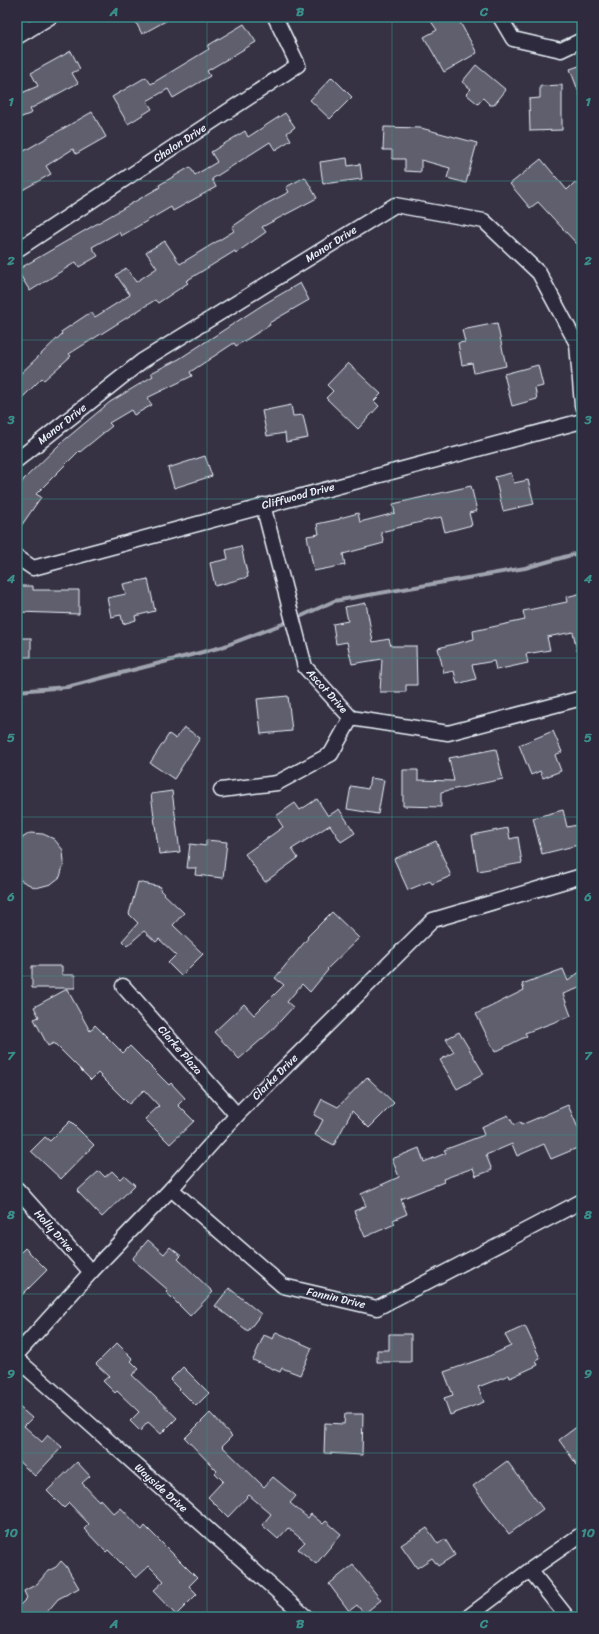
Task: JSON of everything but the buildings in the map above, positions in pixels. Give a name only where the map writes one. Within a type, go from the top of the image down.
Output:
[{"type":"street","points":[[17,17],[22,34],[50,17]]},
{"type":"street","name":"Chalon Drive","points":[[17,250],[298,65],[275,17]]},
{"type":"street","points":[[500,17],[513,39],[561,50],[582,40]]},
{"type":"street","name":"Manor Drive","points":[[17,460],[142,360],[395,205],[484,221],[539,273],[577,344],[582,405]]},
{"type":"street","name":"Cliffwood Drive","points":[[17,557],[33,568],[582,420]]},
{"type":"street","name":"Ascot Drive","points":[[263,505],[305,667],[351,718],[448,733],[582,698]]},
{"type":"street","points":[[221,790],[276,783],[331,754],[351,718]]},
{"type":"street","name":"Clarke Drive","points":[[17,1354],[91,1272],[171,1189],[237,1115],[433,920],[582,876]]},
{"type":"street","name":"Clarke Plaza","points":[[123,986],[237,1115]]},
{"type":"street","name":"Holly Drive","points":[[17,1189],[91,1272]]},
{"type":"street","name":"Fannin Drive","points":[[171,1189],[283,1286],[377,1308],[582,1201]]},
{"type":"street","name":"Wayside Drive","points":[[17,1359],[306,1617]]},
{"type":"street","points":[[468,1617],[530,1570],[582,1534]]},
{"type":"street","points":[[530,1570],[567,1617]]},
{"type":"waterway","points":[[17,691],[67,687],[222,647],[293,620],[334,601],[525,568],[582,552]]}]
